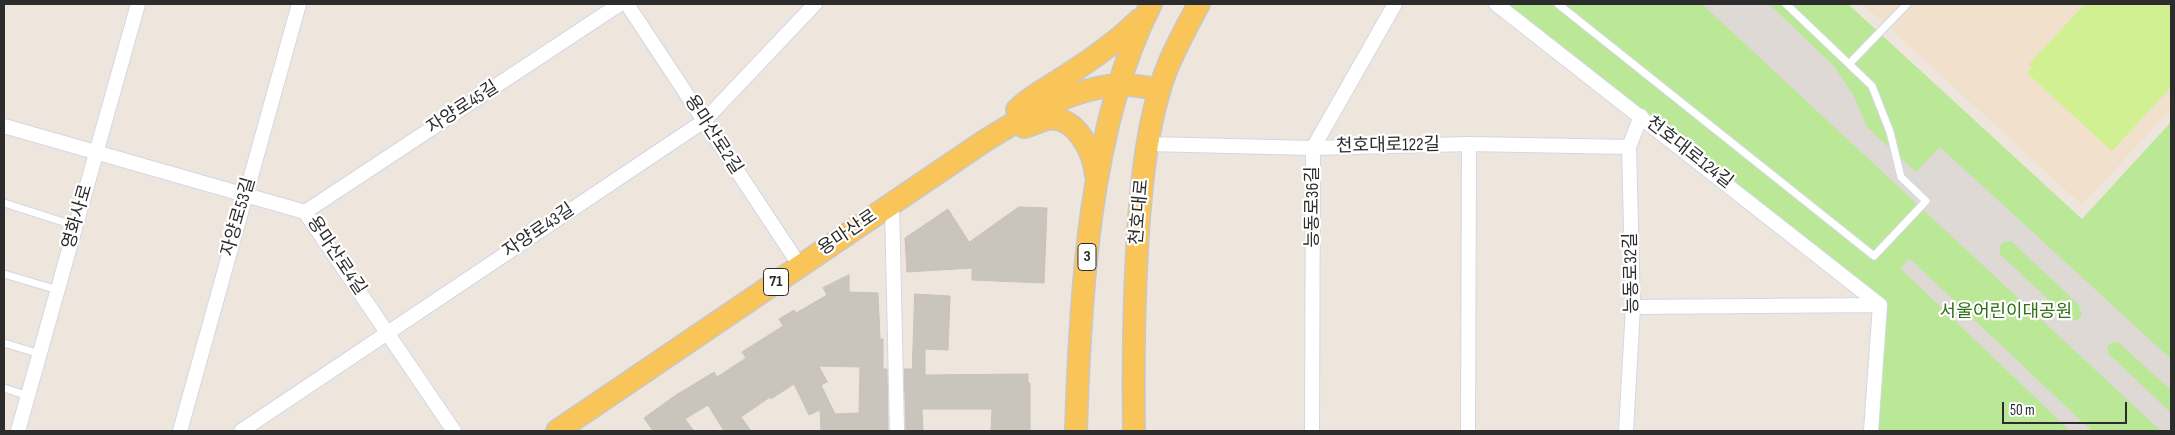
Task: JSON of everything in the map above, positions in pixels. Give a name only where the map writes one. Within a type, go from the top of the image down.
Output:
[{"type":"main road","name":"천호대로","points":[[1134,431],[1134,307],[1143,172],[1147,144],[1160,89],[1175,50],[1199,4]]},
{"type":"main road","name":"3","points":[[1076,431],[1082,310],[1097,182],[1118,85],[1133,41],[1149,8]]},
{"type":"main road","points":[[995,135],[1025,101],[1064,78],[1119,39],[1149,8]]},
{"type":"main road","name":"용마산로","points":[[557,431],[995,135],[1052,103],[1085,92],[1118,85],[1160,89]]},
{"type":"main road","points":[[995,135],[1046,120],[1067,123],[1076,131],[1090,151],[1097,182]]},
{"type":"street","name":"영화사로","points":[[18,431],[138,4]]},
{"type":"street","name":"자양로53길","points":[[180,431],[299,4]]},
{"type":"street","name":"자양로45길","points":[[305,212],[620,4]]},
{"type":"street","name":"용마산로2길","points":[[627,4],[800,266]]},
{"type":"street","name":"자양로43길","points":[[241,431],[704,121],[815,4]]},
{"type":"street","name":"능동로36길","points":[[1312,431],[1313,148],[1395,4]]},
{"type":"street","name":"천호대로124길","points":[[1496,4],[1880,305]]},
{"type":"street","name":"능동로32길","points":[[1626,431],[1633,307],[1629,147],[1641,116]]},
{"type":"street","name":"용마산로4길","points":[[4,126],[305,212],[454,431]]},
{"type":"street","name":"천호대로122길","points":[[1147,144],[1313,148],[1469,144],[1629,147]]},
{"type":"street","points":[[1468,431],[1469,144]]},
{"type":"street","points":[[892,204],[897,431]]},
{"type":"street","points":[[1633,307],[1880,305],[1871,431]]},
{"type":"lane","points":[[1558,4],[1874,256],[1926,201],[1901,177],[1890,132],[1872,86],[1786,4]]},
{"type":"lane","points":[[1849,64],[1907,4]]},
{"type":"lane","points":[[4,203],[76,226]]},
{"type":"lane","points":[[4,274],[58,290]]},
{"type":"lane","points":[[4,343],[40,354]]},
{"type":"lane","points":[[4,388],[28,396]]},
{"type":"shaded area","points":[[1702,4],[1769,4],[1834,66],[1854,96],[1867,127],[1916,172],[1940,147],[2171,359],[2171,390],[2118,342],[2112,342],[2107,347],[2108,353],[2171,413],[2171,431],[2161,431]],"holes":[[[2011,241],[2079,305],[2082,316],[2077,320],[2070,320],[2000,254],[1999,247],[2004,242]]]},
{"type":"shaded area","points":[[1863,4],[2171,4],[2171,109],[2082,205]]},
{"type":"shaded area","points":[[1909,258],[2092,431],[2070,431],[1901,269]]},
{"type":"green space","name":"서울어린이대공원","points":[[1504,4],[1848,4],[2082,219],[2171,122],[2171,431],[1878,431],[1887,305]]},
{"type":"green space","points":[[2085,4],[2171,4],[2171,87],[2112,151],[2027,73],[2032,67],[2029,64]]},
{"type":"building","points":[[1019,207],[1047,208],[1044,283],[972,280],[972,268],[907,272],[905,238],[948,209],[969,242]]},
{"type":"building","points":[[849,275],[849,292],[878,293],[880,339],[883,339],[883,369],[887,369],[888,431],[821,431],[820,410],[809,415],[794,384],[771,399],[770,397],[741,417],[751,431],[724,431],[708,405],[685,419],[694,431],[653,431],[644,418],[676,395],[714,372],[717,377],[746,358],[742,352],[783,326],[779,319],[794,310],[796,313],[827,295],[823,288]],"holes":[[[819,366],[860,367],[859,413],[835,414],[821,385],[827,382]]]},
{"type":"building","points":[[915,294],[950,296],[948,350],[925,349],[925,375],[1028,374],[1028,383],[1030,383],[1030,431],[991,431],[992,409],[922,409],[923,431],[906,431],[904,369],[912,369]]}]
